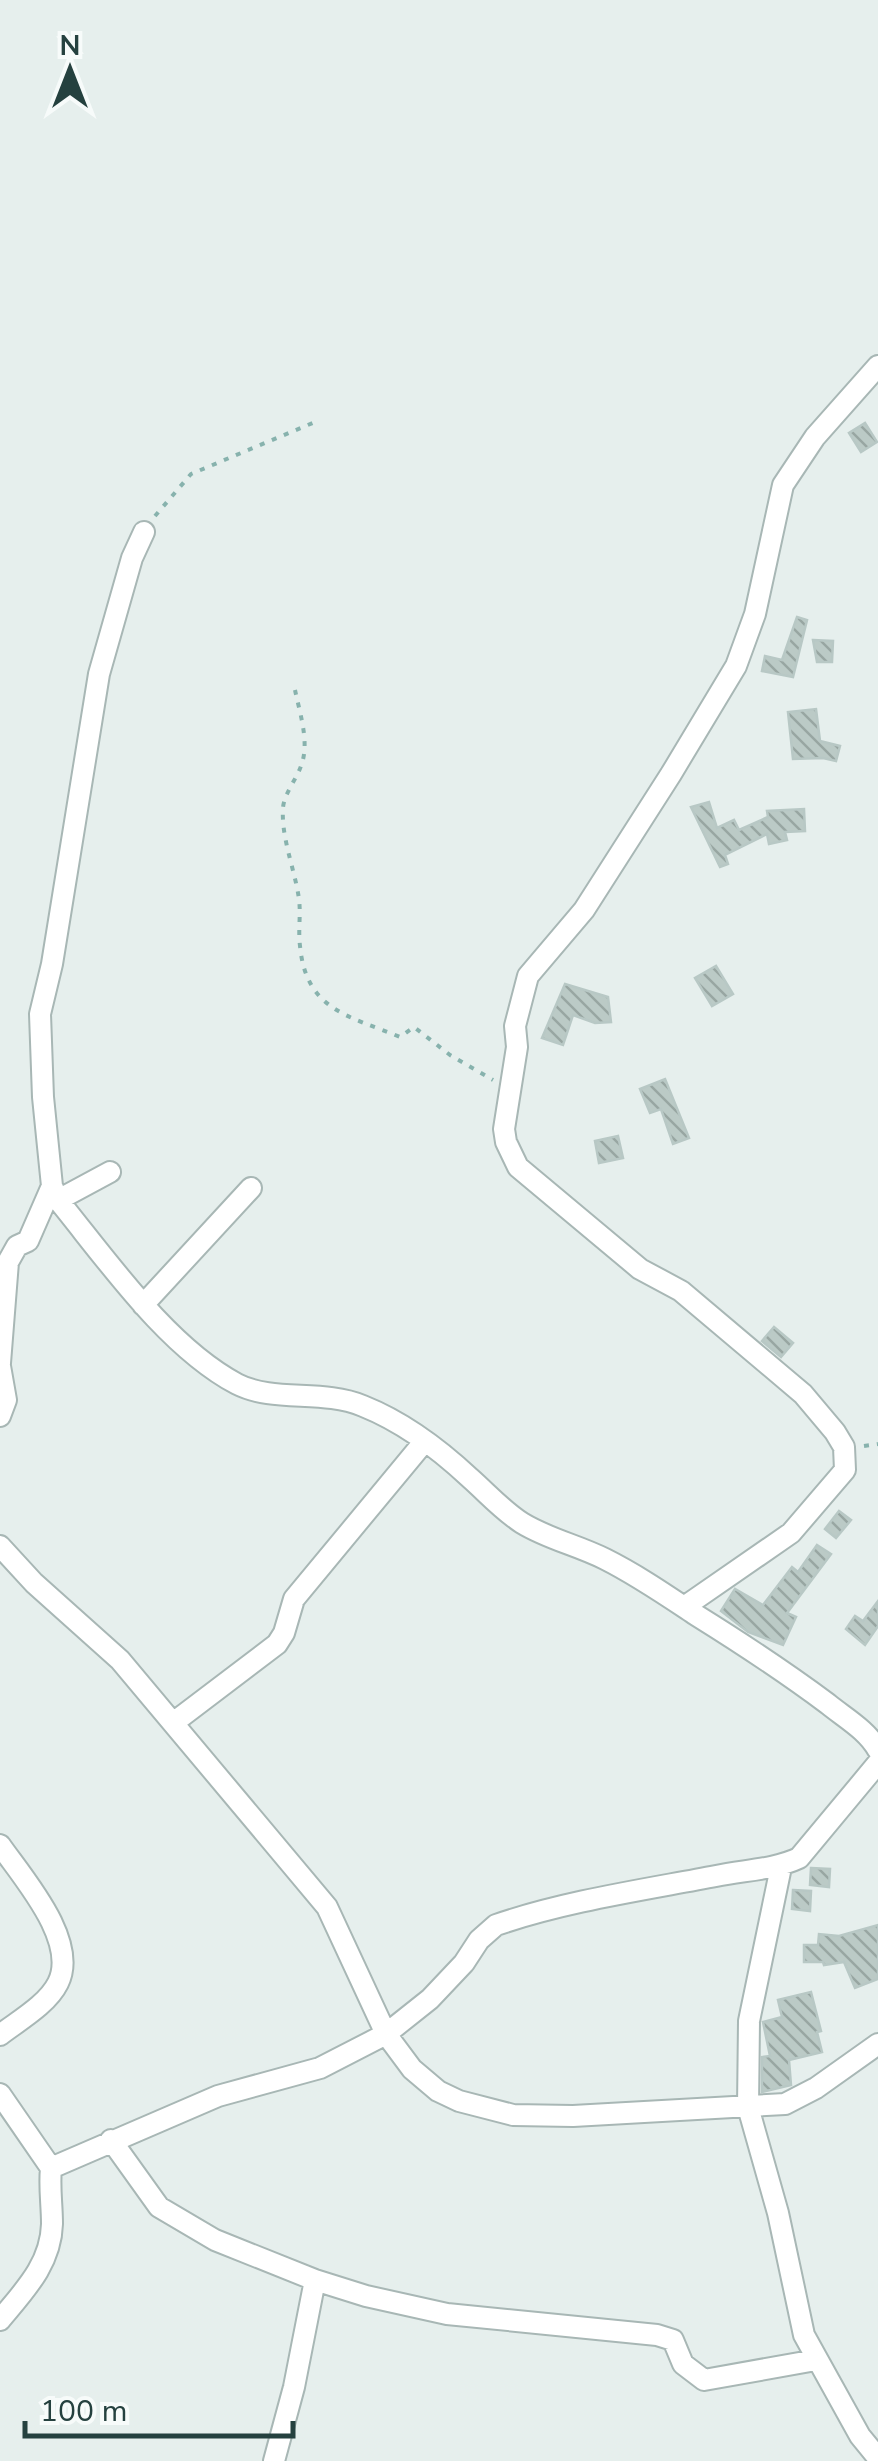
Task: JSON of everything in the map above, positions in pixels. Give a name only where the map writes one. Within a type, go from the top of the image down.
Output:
[{"type":"street","points":[[684,1607],[791,1533],[845,1470],[844,1447],[804,1394],[681,1291],[640,1268],[518,1167],[504,1129],[516,1047],[515,1026],[528,976],[584,910],[736,666],[755,614],[783,485],[815,436],[878,366]]},
{"type":"street","points":[[144,532],[132,558],[99,674],[52,964],[40,1014],[43,1097],[55,1193],[143,1304],[202,1360],[235,1383],[253,1391],[318,1394],[360,1405],[396,1422],[446,1456],[517,1520],[548,1538],[602,1557],[684,1607],[790,1676],[865,1733],[878,1750]]},
{"type":"street","points":[[0,1416],[6,1400],[0,1365],[8,1262],[17,1246],[28,1241],[55,1193],[110,1172]]},
{"type":"street","points":[[143,1304],[251,1188]]},
{"type":"street","points":[[173,1723],[277,1644],[294,1599],[424,1442]]},
{"type":"street","points":[[0,1546],[120,1660],[327,1906],[386,2034],[412,2069],[438,2091],[459,2102],[513,2115],[573,2116],[785,2104],[816,2088],[878,2044]]},
{"type":"street","points":[[51,2168],[218,2096],[320,2068],[386,2034],[430,1999],[496,1924],[696,1880],[780,1867],[799,1858],[878,1762]]},
{"type":"street","points":[[0,1845],[42,1906],[61,1953],[57,1985],[0,2035]]},
{"type":"street","points":[[780,1867],[749,2021],[748,2107],[778,2213],[804,2335],[860,2436],[878,2458]]},
{"type":"street","points":[[0,2094],[51,2168],[48,2191],[52,2224],[42,2265],[0,2320]]},
{"type":"street","points":[[111,2140],[160,2207],[215,2240],[366,2296],[446,2314],[658,2335],[673,2340],[683,2364],[704,2380],[816,2360]]},
{"type":"street","points":[[274,2461],[294,2387],[315,2280]]},
{"type":"path","points":[[144,532],[162,505],[191,474],[315,422]]},
{"type":"path","points":[[295,690],[306,747],[283,803],[283,826],[300,904],[300,949],[312,986],[328,1007],[349,1018],[400,1037],[414,1026],[450,1056],[510,1090]]},
{"type":"building","points":[[865,423],[877,442],[861,452],[849,433]]},
{"type":"building","points":[[797,617],[807,620],[793,677],[762,671],[765,656],[782,660]]},
{"type":"building","points":[[813,640],[833,641],[832,662],[817,662]]},
{"type":"building","points":[[816,709],[820,741],[840,746],[836,761],[793,759],[788,712]]},
{"type":"building","points":[[709,802],[717,828],[734,820],[739,830],[768,817],[767,811],[804,809],[805,831],[785,832],[787,840],[769,844],[767,834],[725,855],[728,864],[720,867],[691,807]]},
{"type":"building","points":[[716,966],[733,994],[712,1006],[695,978]]},
{"type":"building","points":[[565,984],[608,997],[611,1022],[595,1023],[573,1015],[563,1045],[542,1038]]},
{"type":"building","points":[[665,1079],[689,1138],[673,1144],[661,1109],[650,1113],[640,1089]]},
{"type":"building","points":[[618,1136],[623,1158],[599,1163],[595,1141]]},
{"type":"building","points":[[774,1327],[793,1343],[781,1357],[762,1341]]},
{"type":"building","points":[[839,1511],[851,1520],[836,1538],[825,1529]]},
{"type":"building","points":[[817,1545],[831,1554],[787,1613],[796,1617],[783,1645],[748,1632],[721,1611],[735,1589],[763,1605],[792,1567],[798,1572]]},
{"type":"building","points":[[878,1601],[878,1626],[865,1645],[846,1629],[855,1616],[863,1621]]},
{"type":"building","points":[[811,1868],[830,1869],[829,1887],[810,1885]]},
{"type":"building","points":[[793,1890],[811,1891],[810,1911],[792,1909]]},
{"type":"building","points":[[878,1925],[878,1979],[855,1988],[844,1962],[804,1962],[804,1945],[818,1945],[819,1934],[839,1936]]},
{"type":"building","points":[[811,1992],[822,2052],[789,2060],[791,2085],[762,2092],[762,2057],[770,2056],[763,2022],[782,2017],[778,2000]]}]
